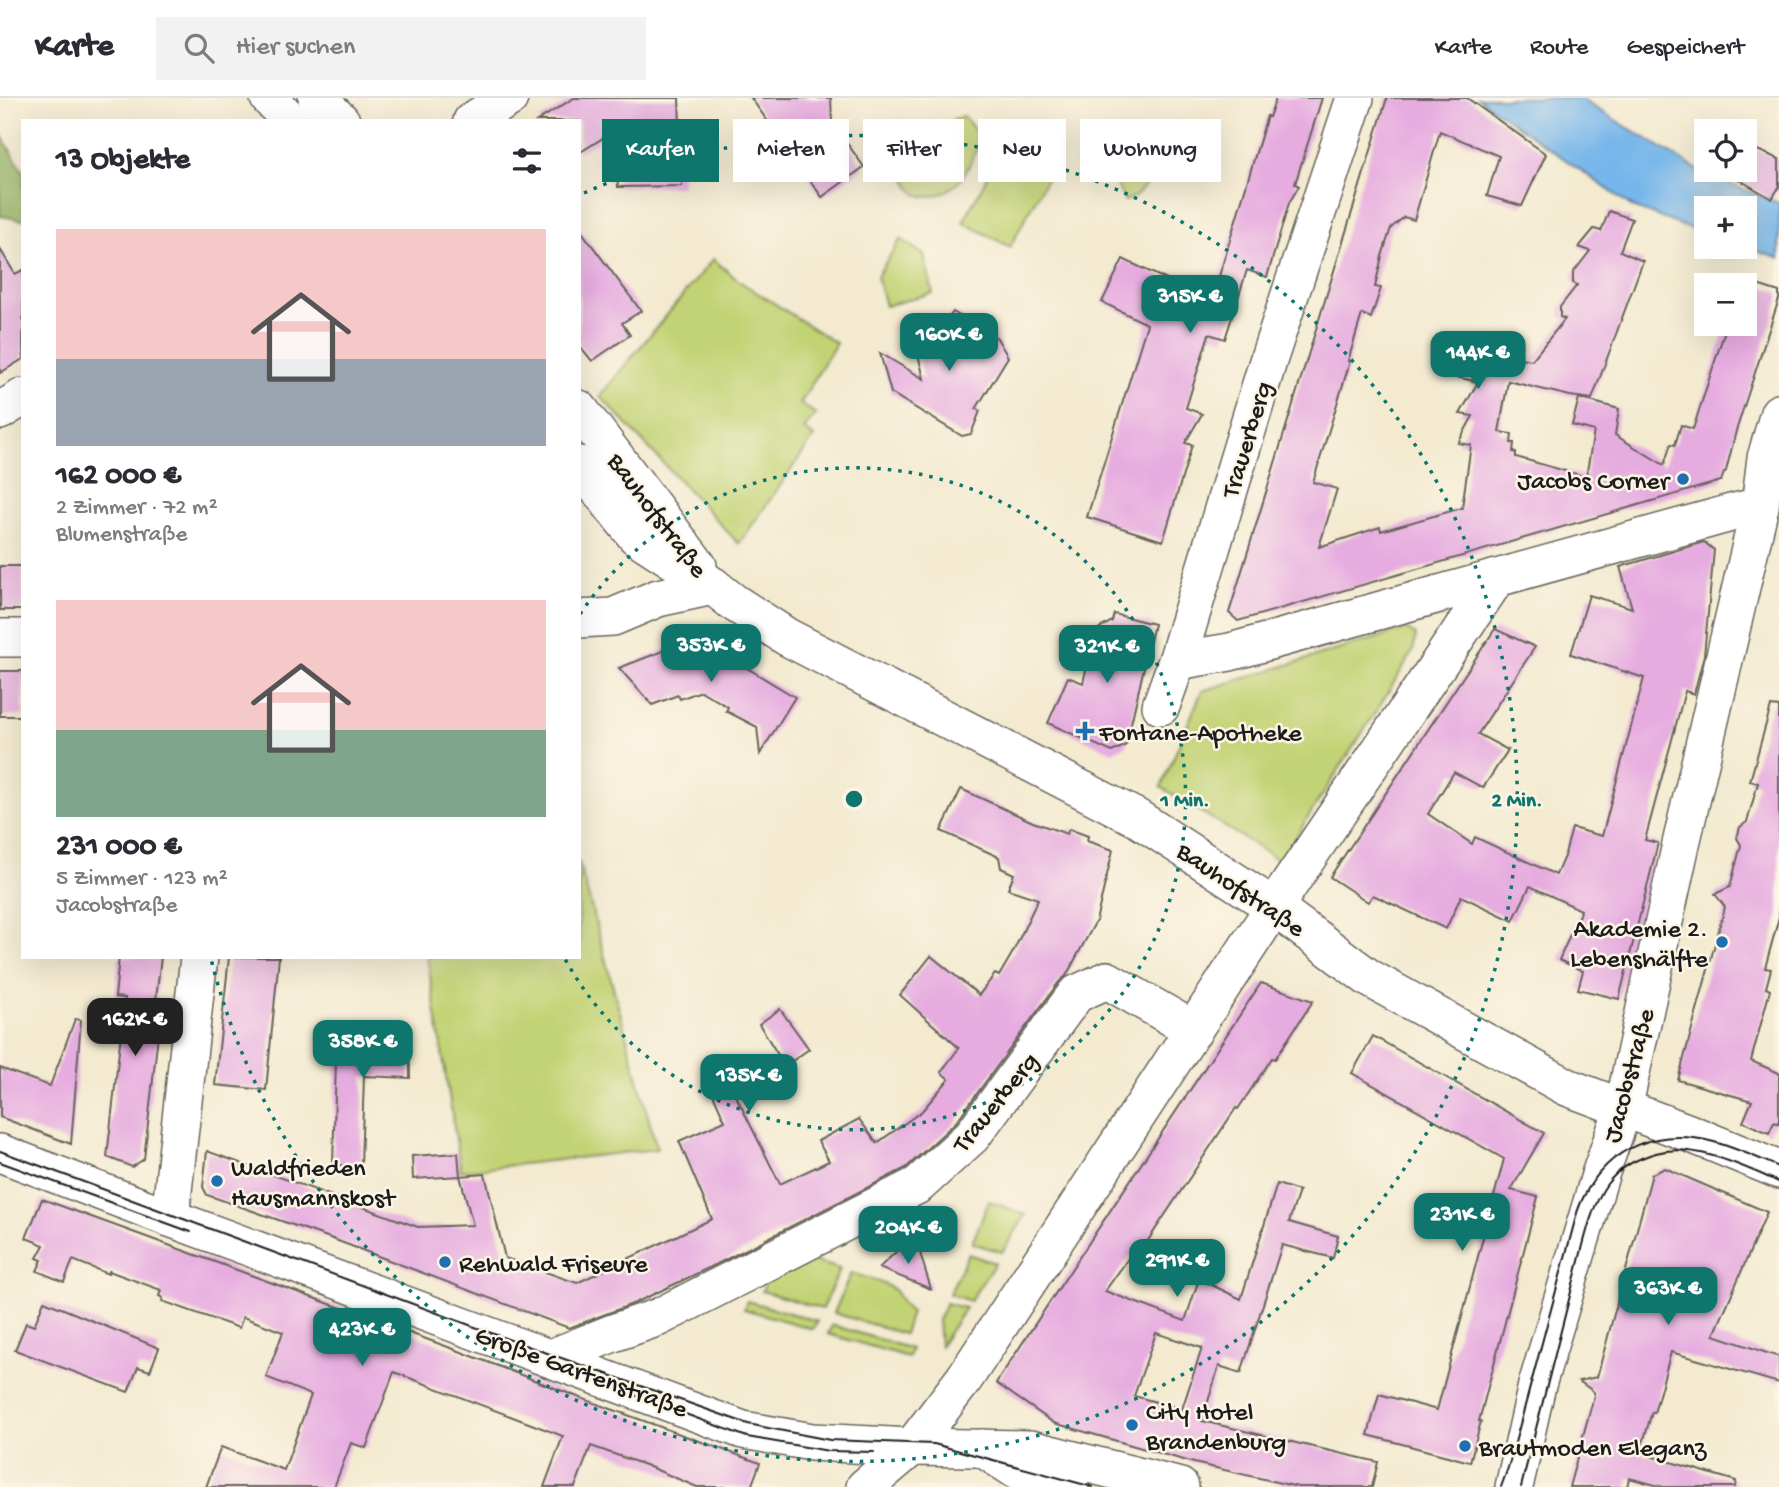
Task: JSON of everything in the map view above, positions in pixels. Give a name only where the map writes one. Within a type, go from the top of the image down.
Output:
[{"type":"street","points":[[269,98],[289,119]]},
{"type":"street","points":[[317,98],[339,119]]},
{"type":"street","points":[[475,119],[509,98]]},
{"type":"street","name":"Trauerberg","points":[[1161,706],[1269,358],[1355,98]]},
{"type":"street","points":[[0,411],[21,398]]},
{"type":"street","name":"Bauhofstraße","points":[[581,412],[713,586]]},
{"type":"street","name":"Jacobstraße","points":[[1511,1482],[1536,1385],[1601,1171],[1623,1108],[1760,506],[1766,457],[1779,413]]},
{"type":"street","name":"Bauhofstraße","points":[[581,467],[636,536],[788,638],[1137,818],[1274,907],[1369,978],[1567,1087],[1779,1170]]},
{"type":"street","points":[[1177,661],[1230,652],[1760,506]]},
{"type":"street","points":[[865,1487],[912,1447],[964,1379],[1274,907],[1496,579]]},
{"type":"street","points":[[581,619],[613,617],[657,598],[713,586]]},
{"type":"street","points":[[0,638],[21,638]]},
{"type":"street","points":[[170,1218],[199,959]]},
{"type":"street","name":"Trauerberg","points":[[551,1358],[659,1317],[918,1185],[972,1136],[1076,994],[1107,980],[1194,1030]]},
{"type":"street","name":"Große Gartenstraße","points":[[0,1153],[743,1430],[812,1442],[1030,1449],[1180,1487]]},
{"type":"street","points":[[981,1447],[1024,1475],[1070,1487]]},
{"type":"green space","points":[[963,116],[974,129],[978,140],[977,148],[964,174],[964,119],[956,119]]},
{"type":"green space","points":[[0,133],[21,168],[21,220],[0,216]]},
{"type":"green space","points":[[958,182],[946,191],[932,196],[919,195],[908,183]]},
{"type":"green space","points":[[984,182],[1045,182],[1010,247],[963,222]]},
{"type":"green space","points":[[1115,182],[1147,182],[1136,196],[1125,201]]},
{"type":"green space","points":[[901,239],[924,255],[933,293],[885,306],[877,276]]},
{"type":"green space","points":[[713,259],[739,281],[836,343],[800,404],[816,414],[804,429],[814,437],[739,544],[600,396]]},
{"type":"green space","points":[[1406,629],[1416,635],[1413,651],[1280,861],[1161,787],[1202,691]]},
{"type":"green space","points":[[581,869],[657,1149],[461,1171],[427,959],[581,959]]},
{"type":"green space","points":[[989,1201],[1026,1215],[1002,1252],[972,1243]]},
{"type":"green space","points":[[968,1254],[995,1263],[970,1301],[949,1294]]},
{"type":"green space","points":[[808,1259],[840,1269],[822,1309],[762,1291],[767,1279]]},
{"type":"green space","points":[[851,1273],[874,1280],[897,1293],[911,1312],[904,1334],[834,1313]]},
{"type":"green space","points":[[747,1301],[817,1321],[813,1329],[744,1309]]},
{"type":"green space","points":[[946,1303],[965,1308],[940,1346],[938,1320]]},
{"type":"green space","points":[[832,1325],[911,1349],[908,1357],[828,1334]]},
{"type":"water","points":[[1478,98],[1579,98],[1694,168],[1694,182],[1724,182],[1779,203],[1779,258],[1757,251],[1757,196],[1694,196],[1694,230],[1633,207]]},
{"type":"building","points":[[574,98],[679,98],[680,119],[602,119],[602,139],[581,152],[581,119],[540,119]]},
{"type":"building","points":[[751,98],[831,98],[832,119],[766,119]]},
{"type":"building","points":[[1276,98],[1322,98],[1295,184],[1299,186],[1289,203],[1267,277],[1247,270],[1225,339],[1209,334],[1186,408],[1202,414],[1185,443],[1192,445],[1163,541],[1087,517],[1147,324],[1102,302],[1123,259],[1184,288],[1185,284],[1214,293],[1267,116],[1269,117]]},
{"type":"building","points":[[1387,98],[1467,98],[1546,154],[1522,206],[1487,196],[1499,156],[1440,131],[1414,220],[1404,217],[1391,228],[1375,287],[1381,288],[1371,318],[1362,314],[1348,361],[1313,482],[1337,489],[1319,547],[1380,527],[1381,531],[1462,508],[1471,445],[1458,443],[1473,416],[1460,414],[1478,382],[1438,373],[1442,355],[1485,363],[1487,353],[1532,360],[1565,319],[1560,317],[1560,307],[1577,285],[1573,283],[1573,273],[1590,251],[1579,247],[1594,229],[1601,231],[1609,211],[1632,219],[1620,251],[1643,261],[1592,399],[1508,381],[1499,432],[1512,434],[1511,443],[1514,443],[1513,452],[1516,457],[1586,477],[1594,431],[1572,425],[1579,398],[1619,409],[1615,435],[1664,465],[1671,444],[1675,445],[1681,425],[1693,429],[1723,336],[1757,336],[1757,285],[1779,292],[1721,481],[1238,621],[1229,613]]},
{"type":"building","points":[[849,146],[863,166],[849,178]]},
{"type":"building","points":[[1757,150],[1779,159],[1779,187],[1772,199],[1743,182],[1757,182]]},
{"type":"building","points":[[618,182],[682,182],[682,186],[618,187]]},
{"type":"building","points":[[811,182],[843,182],[822,197]]},
{"type":"building","points":[[581,231],[641,311],[622,323],[630,335],[592,361],[581,347]]},
{"type":"building","points":[[0,249],[15,274],[21,271],[21,360],[0,373]]},
{"type":"building","points":[[953,312],[997,338],[1008,357],[976,409],[980,411],[971,434],[962,436],[891,393],[880,353],[924,379],[913,333],[943,325]]},
{"type":"building","points":[[1704,542],[1714,550],[1704,655],[1694,694],[1685,691],[1645,840],[1658,843],[1619,999],[1578,989],[1583,971],[1559,960],[1581,910],[1530,886],[1513,921],[1461,896],[1446,929],[1373,895],[1368,902],[1330,877],[1495,629],[1535,647],[1478,734],[1508,750],[1483,788],[1454,772],[1428,814],[1472,844],[1475,837],[1556,875],[1572,828],[1602,836],[1644,678],[1571,654],[1589,595],[1632,608],[1620,567]]},
{"type":"building","points":[[0,566],[21,566],[21,610],[0,610]]},
{"type":"building","points":[[1114,614],[1154,624],[1126,745],[1112,752],[1048,723],[1068,677],[1083,683],[1095,631],[1112,621]]},
{"type":"building","points":[[691,640],[704,642],[795,697],[760,754],[757,727],[726,711],[728,707],[701,691],[680,699],[678,695],[652,705],[619,668]]},
{"type":"building","points":[[0,671],[21,671],[21,716],[0,716]]},
{"type":"building","points":[[1771,706],[1779,707],[1779,917],[1765,968],[1771,969],[1766,988],[1770,990],[1751,1061],[1779,1073],[1779,1124],[1774,1122],[1769,1133],[1743,1122],[1752,1101],[1678,1080],[1725,907],[1715,894],[1730,887],[1741,845],[1737,838],[1740,827],[1747,822],[1758,783],[1750,781]]},
{"type":"building","points":[[961,789],[1033,822],[1067,834],[1069,829],[1088,836],[1087,841],[1113,850],[1096,921],[1066,976],[956,1122],[906,1168],[635,1303],[569,1328],[207,1195],[203,1187],[207,1151],[418,1227],[473,1225],[460,1176],[485,1174],[505,1258],[577,1283],[712,1219],[679,1141],[725,1121],[704,1074],[721,1066],[780,1184],[829,1161],[818,1141],[859,1119],[877,1143],[922,1111],[949,1079],[941,1072],[959,1048],[900,995],[931,956],[979,995],[995,974],[999,976],[1038,899],[1008,889],[1014,874],[1001,868],[999,857],[941,831]]},
{"type":"building","points":[[119,959],[161,959],[156,999],[162,999],[144,1159],[132,1167],[107,1157],[125,998],[115,997]]},
{"type":"building","points":[[229,959],[279,959],[266,1090],[215,1085]]},
{"type":"building","points":[[1261,983],[1313,1001],[1275,1059],[1272,1058],[1238,1109],[1236,1108],[1141,1251],[1135,1249],[1105,1291],[1185,1321],[1199,1279],[1241,1299],[1277,1184],[1299,1191],[1289,1222],[1338,1236],[1333,1258],[1282,1245],[1241,1373],[1219,1366],[1202,1421],[1378,1462],[1372,1487],[1298,1487],[1194,1463],[1054,1423],[996,1383]],"holes":[[[1156,1333],[1202,1348],[1182,1409],[1134,1396]]]},
{"type":"building","points":[[780,1009],[809,1049],[785,1066],[759,1024]]},
{"type":"building","points":[[75,1019],[81,1020],[71,1144],[0,1117],[0,1068],[50,1086]]},
{"type":"building","points":[[337,1025],[409,1028],[410,1078],[364,1076],[361,1166],[333,1165]]},
{"type":"building","points":[[1373,1036],[1544,1133],[1511,1190],[1538,1197],[1470,1462],[1368,1435],[1379,1394],[1437,1410],[1504,1159],[1352,1073]]},
{"type":"building","points":[[458,1153],[460,1176],[413,1179],[412,1156]]},
{"type":"building","points":[[1665,1168],[1767,1212],[1714,1335],[1779,1357],[1779,1383],[1671,1352],[1640,1453],[1736,1481],[1735,1487],[1663,1487],[1629,1478],[1627,1487],[1569,1487],[1594,1396],[1594,1392],[1579,1381],[1597,1377],[1652,1174]]},
{"type":"building","points":[[42,1199],[760,1463],[751,1487],[697,1487],[591,1446],[575,1487],[544,1487],[563,1436],[394,1372],[366,1448],[351,1443],[334,1487],[206,1487],[221,1447],[284,1470],[311,1395],[266,1377],[283,1332],[243,1317],[239,1328],[162,1301],[163,1298],[159,1296],[161,1290],[73,1260],[64,1282],[37,1271],[42,1260],[37,1258],[44,1245],[26,1238]]},
{"type":"building","points":[[905,1246],[920,1253],[931,1289],[879,1268]]},
{"type":"building","points":[[44,1301],[159,1348],[150,1371],[138,1367],[128,1392],[15,1350],[26,1323],[34,1326]]},
{"type":"tram line","points":[[1501,1487],[1578,1211],[1594,1180],[1607,1165],[1621,1153],[1637,1145],[1674,1137],[1714,1142],[1779,1167]]},
{"type":"tram line","points":[[1521,1487],[1587,1230],[1601,1194],[1612,1178],[1629,1164],[1649,1155],[1671,1150],[1702,1153],[1719,1158],[1779,1182]]},
{"type":"tram line","points":[[0,1151],[502,1337],[748,1424],[830,1440],[934,1444],[1093,1487]]},
{"type":"tram line","points":[[0,1162],[191,1232]]},
{"type":"tram line","points":[[605,1384],[747,1437],[829,1451],[874,1452]]},
{"type":"place","name":"Jacobs Corner","points":[[1683,479]]},
{"type":"place","name":"Fontane-Apotheke","points":[[1085,731]]},
{"type":"place","name":"Akademie 2. Lebenshälfte","points":[[1722,942]]},
{"type":"place","name":"Waldfrieden Hausmannskost","points":[[217,1181]]},
{"type":"place","name":"Rehwald Friseure","points":[[445,1262]]},
{"type":"place","name":"City Hotel Brandenburg","points":[[1132,1425]]},
{"type":"place","name":"Brautmoden Eleganz","points":[[1465,1446]]}]
